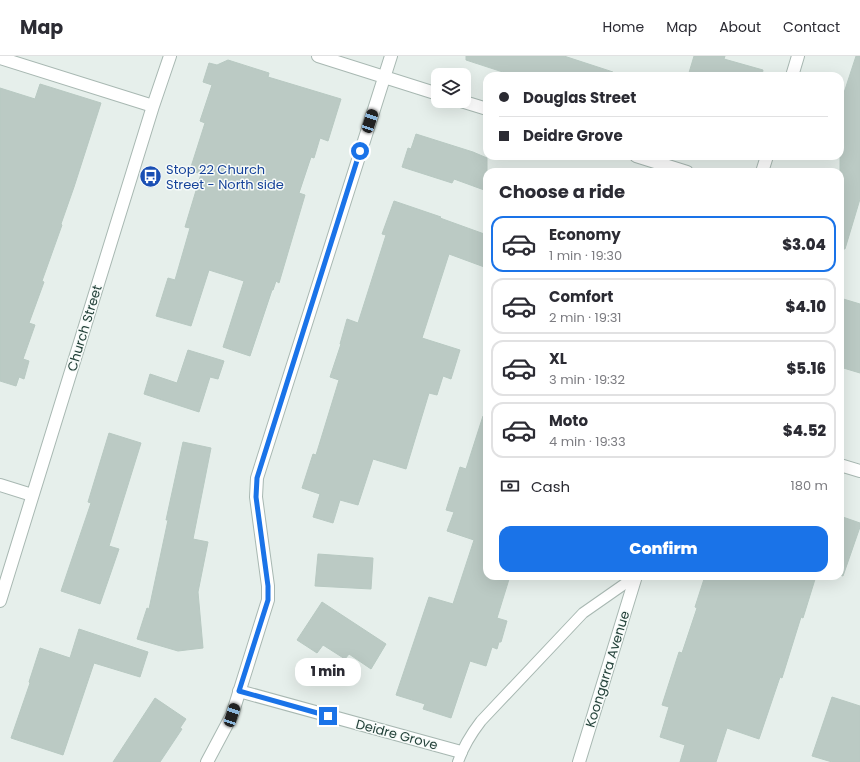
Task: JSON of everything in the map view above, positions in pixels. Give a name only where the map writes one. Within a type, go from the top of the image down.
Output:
[{"type":"street","name":"Church Street","points":[[0,601],[153,106],[170,56]]},
{"type":"street","points":[[318,56],[431,92]]},
{"type":"street","points":[[207,762],[232,715],[268,600],[268,586],[256,497],[257,478],[390,56]]},
{"type":"street","points":[[793,72],[798,56]]},
{"type":"street","points":[[0,58],[153,106]]},
{"type":"street","points":[[471,104],[483,108]]},
{"type":"street","points":[[649,160],[674,168]]},
{"type":"street","points":[[844,466],[860,471]]},
{"type":"street","points":[[0,485],[32,495]]},
{"type":"street","name":"Koongarra Avenue","points":[[578,762],[635,580]]},
{"type":"street","name":"Deidre Grove","points":[[239,691],[459,757]]},
{"type":"lane","points":[[459,757],[470,736],[481,721],[583,613],[630,580]]},
{"type":"building","points":[[466,56],[564,56],[613,72],[503,72],[466,60]]},
{"type":"building","points":[[694,56],[725,56],[724,59],[763,70],[763,72],[689,72]]},
{"type":"building","points":[[856,56],[860,56],[860,199],[845,249],[844,168],[840,168],[840,160],[844,160],[844,93]]},
{"type":"building","points":[[228,60],[269,73],[268,77],[341,99],[328,141],[320,138],[314,158],[311,157],[299,193],[305,195],[279,283],[276,281],[272,290],[250,356],[223,347],[244,281],[209,270],[191,326],[156,316],[168,278],[175,280],[190,228],[185,227],[201,174],[190,170],[205,123],[200,121],[212,85],[203,82],[209,63],[217,65]]},
{"type":"building","points":[[40,84],[101,103],[61,224],[62,225],[42,281],[44,282],[29,323],[35,325],[23,359],[29,361],[24,379],[19,377],[16,386],[0,381],[0,88],[35,99]]},
{"type":"building","points":[[416,134],[483,156],[483,160],[487,160],[487,168],[483,168],[483,190],[454,179],[452,183],[402,167],[408,148],[411,149]]},
{"type":"building","points":[[394,201],[483,234],[483,267],[449,254],[422,338],[460,350],[451,379],[443,376],[437,395],[429,393],[406,469],[373,459],[358,505],[340,500],[333,523],[313,517],[320,494],[302,488],[313,454],[316,455],[339,380],[330,377],[341,344],[347,319],[358,323],[386,235],[382,234]]},
{"type":"building","points":[[844,299],[860,304],[860,373],[844,368]]},
{"type":"building","points":[[188,350],[224,361],[218,379],[210,377],[199,412],[144,394],[150,374],[177,383]]},
{"type":"building","points":[[483,416],[483,580],[509,580],[497,618],[507,621],[501,642],[499,642],[497,649],[492,647],[486,666],[470,661],[451,718],[423,709],[425,704],[396,695],[429,597],[453,604],[474,540],[447,531],[454,512],[446,510],[460,467],[466,469]]},
{"type":"building","points":[[109,433],[141,443],[109,546],[119,549],[100,604],[61,591],[91,503],[88,502]]},
{"type":"building","points":[[183,442],[211,448],[193,539],[208,542],[198,592],[203,648],[178,651],[137,639],[147,608],[149,609]]},
{"type":"building","points":[[844,517],[860,523],[860,527],[844,573]]},
{"type":"building","points":[[318,554],[373,558],[371,589],[315,586]]},
{"type":"building","points":[[704,580],[815,580],[803,618],[801,617],[782,678],[780,677],[759,739],[727,728],[716,762],[680,762],[685,745],[660,737],[669,707],[662,705],[679,652],[682,653],[697,608],[695,607]]},
{"type":"building","points":[[322,602],[386,644],[371,669],[349,654],[345,659],[323,645],[317,653],[297,640]]},
{"type":"building","points":[[79,629],[148,652],[140,677],[94,663],[63,755],[11,738],[30,683],[29,682],[40,648],[70,658]]},
{"type":"building","points":[[832,697],[860,706],[860,762],[832,762],[812,756]]},
{"type":"building","points":[[155,698],[186,719],[180,728],[182,729],[160,762],[113,762]]},
{"type":"place","name":"Stop 22 Church Street - North side","points":[[151,176]]},
{"type":"route","points":[[328,716],[239,691],[268,600],[268,586],[256,497],[257,478],[360,151]]}]
